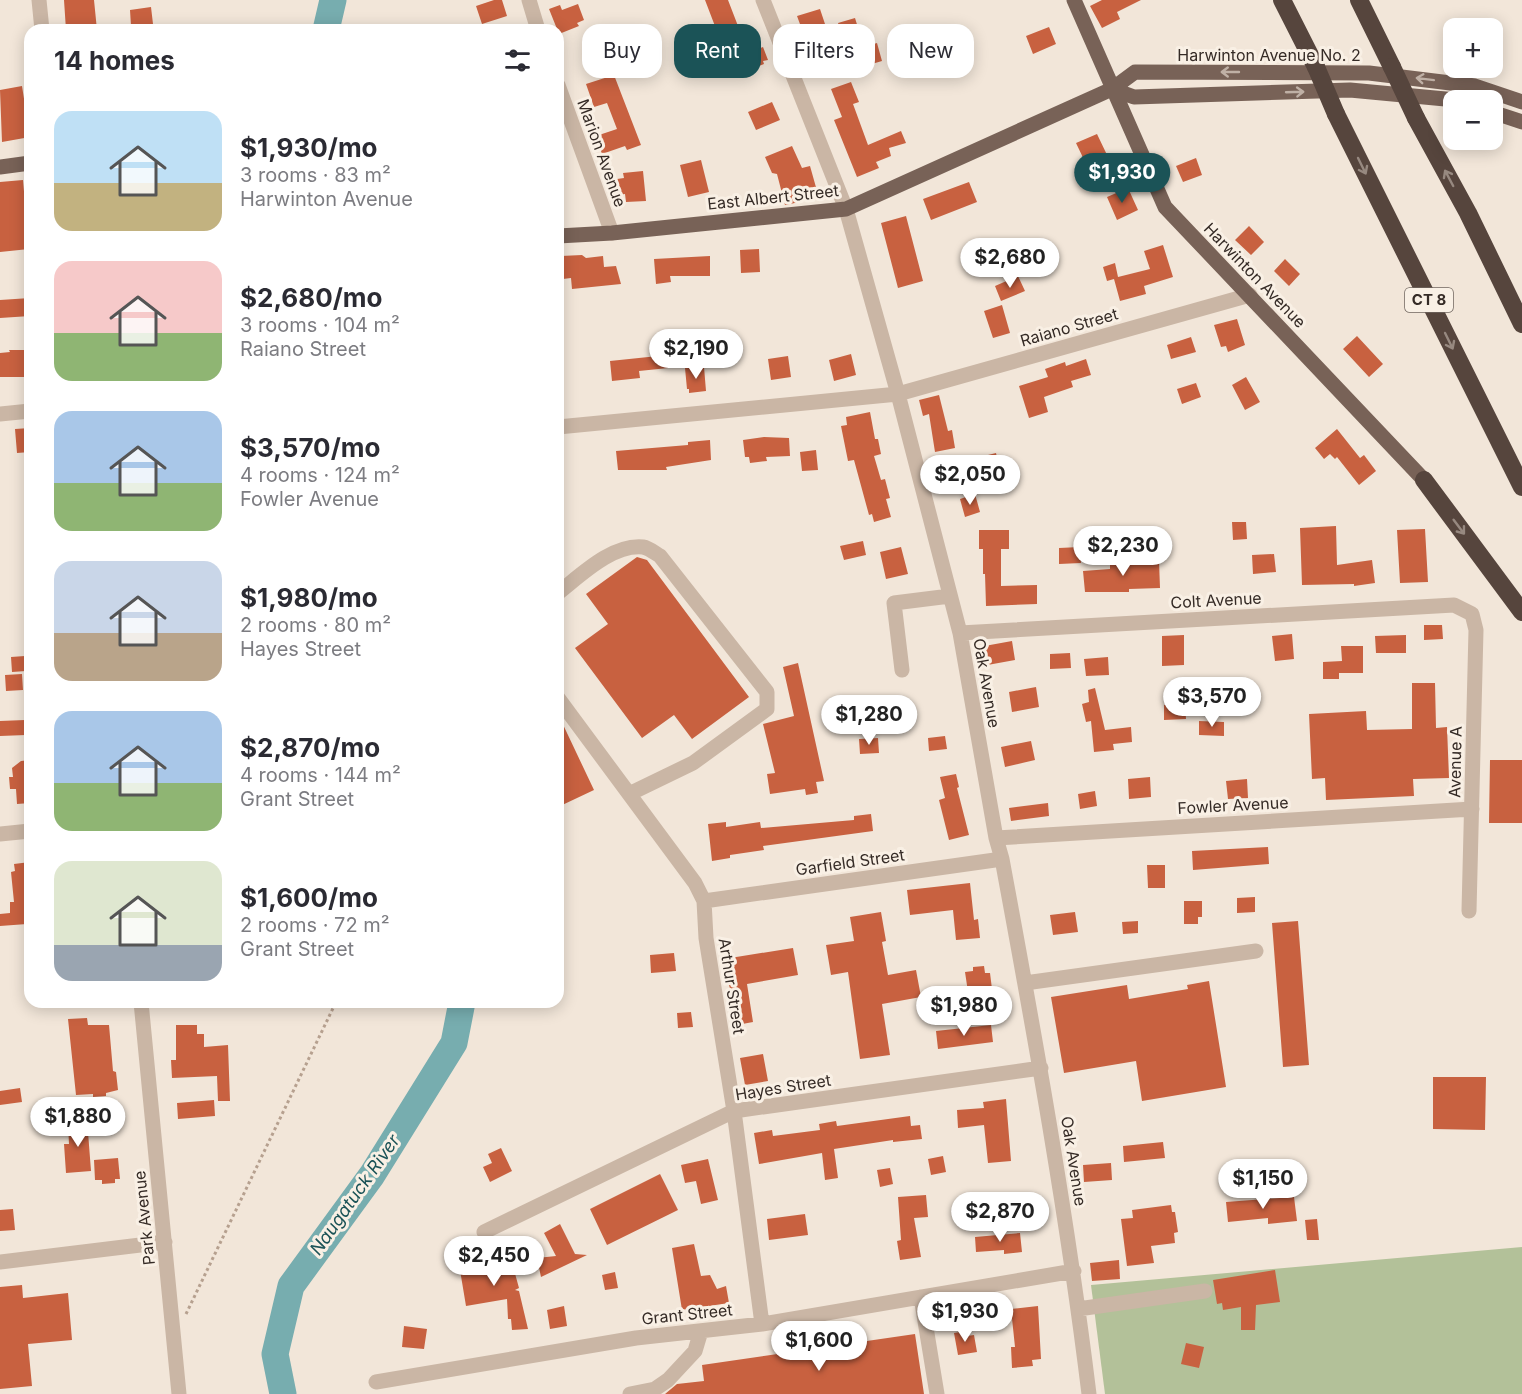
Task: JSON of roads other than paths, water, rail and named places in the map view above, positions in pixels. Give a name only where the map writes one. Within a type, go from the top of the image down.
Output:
[{"type":"highway","name":"CT 8","points":[[1282,0],[1316,67],[1336,114],[1522,487]]},
{"type":"highway","points":[[1359,0],[1416,118],[1468,213],[1522,324]]},
{"type":"highway","points":[[1468,213],[1522,297]]},
{"type":"highway","points":[[1424,480],[1522,612]]},
{"type":"main road","name":"Harwinton Avenue","points":[[1074,0],[1165,207],[1424,480]]},
{"type":"main road","name":"Harwinton Avenue No. 2","points":[[1112,89],[1136,72],[1369,73],[1475,86],[1522,102]]},
{"type":"main road","name":"East Albert Street","points":[[564,236],[612,233],[846,209],[1112,89]]},
{"type":"main road","points":[[1112,89],[1134,97],[1350,90],[1443,99]]},
{"type":"main road","points":[[1503,116],[1522,122]]},
{"type":"main road","points":[[0,168],[24,164]]},
{"type":"street","points":[[39,0],[41,24]]},
{"type":"street","points":[[528,0],[536,24]]},
{"type":"street","name":"Oak Avenue","points":[[763,0],[846,209],[898,394],[960,633],[996,838],[1002,859],[1041,1068],[1074,1271],[1089,1394]]},
{"type":"street","name":"Marion Avenue","points":[[564,101],[612,233]]},
{"type":"street","name":"Raiano Street","points":[[564,426],[898,394],[1250,295]]},
{"type":"street","points":[[0,414],[24,412]]},
{"type":"street","points":[[564,588],[600,561],[630,548],[646,548],[660,556],[767,692],[767,709],[693,763],[629,794]]},
{"type":"street","points":[[902,670],[894,603],[950,596]]},
{"type":"street","name":"Colt Avenue","points":[[960,633],[1454,605],[1472,614]]},
{"type":"street","name":"Avenue A","points":[[1469,911],[1476,630],[1472,614]]},
{"type":"street","name":"Arthur Street","points":[[564,706],[695,883],[704,901],[706,938],[734,1111],[762,1324]]},
{"type":"street","name":"Fowler Avenue","points":[[996,838],[1472,809]]},
{"type":"street","points":[[0,834],[24,832]]},
{"type":"street","name":"Garfield Street","points":[[704,901],[1002,859]]},
{"type":"street","points":[[1025,983],[1256,951]]},
{"type":"street","name":"Park Avenue","points":[[142,1008],[179,1394]]},
{"type":"street","name":"Hayes Street","points":[[484,1232],[734,1111],[1041,1068]]},
{"type":"street","points":[[0,1262],[165,1242]]},
{"type":"street","name":"Grant Street","points":[[376,1382],[636,1338],[762,1324],[1074,1271]]},
{"type":"street","points":[[1078,1309],[1205,1291]]},
{"type":"street","points":[[921,1297],[938,1394]]},
{"type":"street","points":[[630,1394],[656,1392],[695,1351],[701,1331]]},
{"type":"waterway","name":"Naugatuck River","points":[[327,24],[333,0]]},
{"type":"waterway","name":"Naugatuck River","points":[[283,1394],[275,1354],[291,1286],[372,1175],[454,1043],[461,1008]]}]
